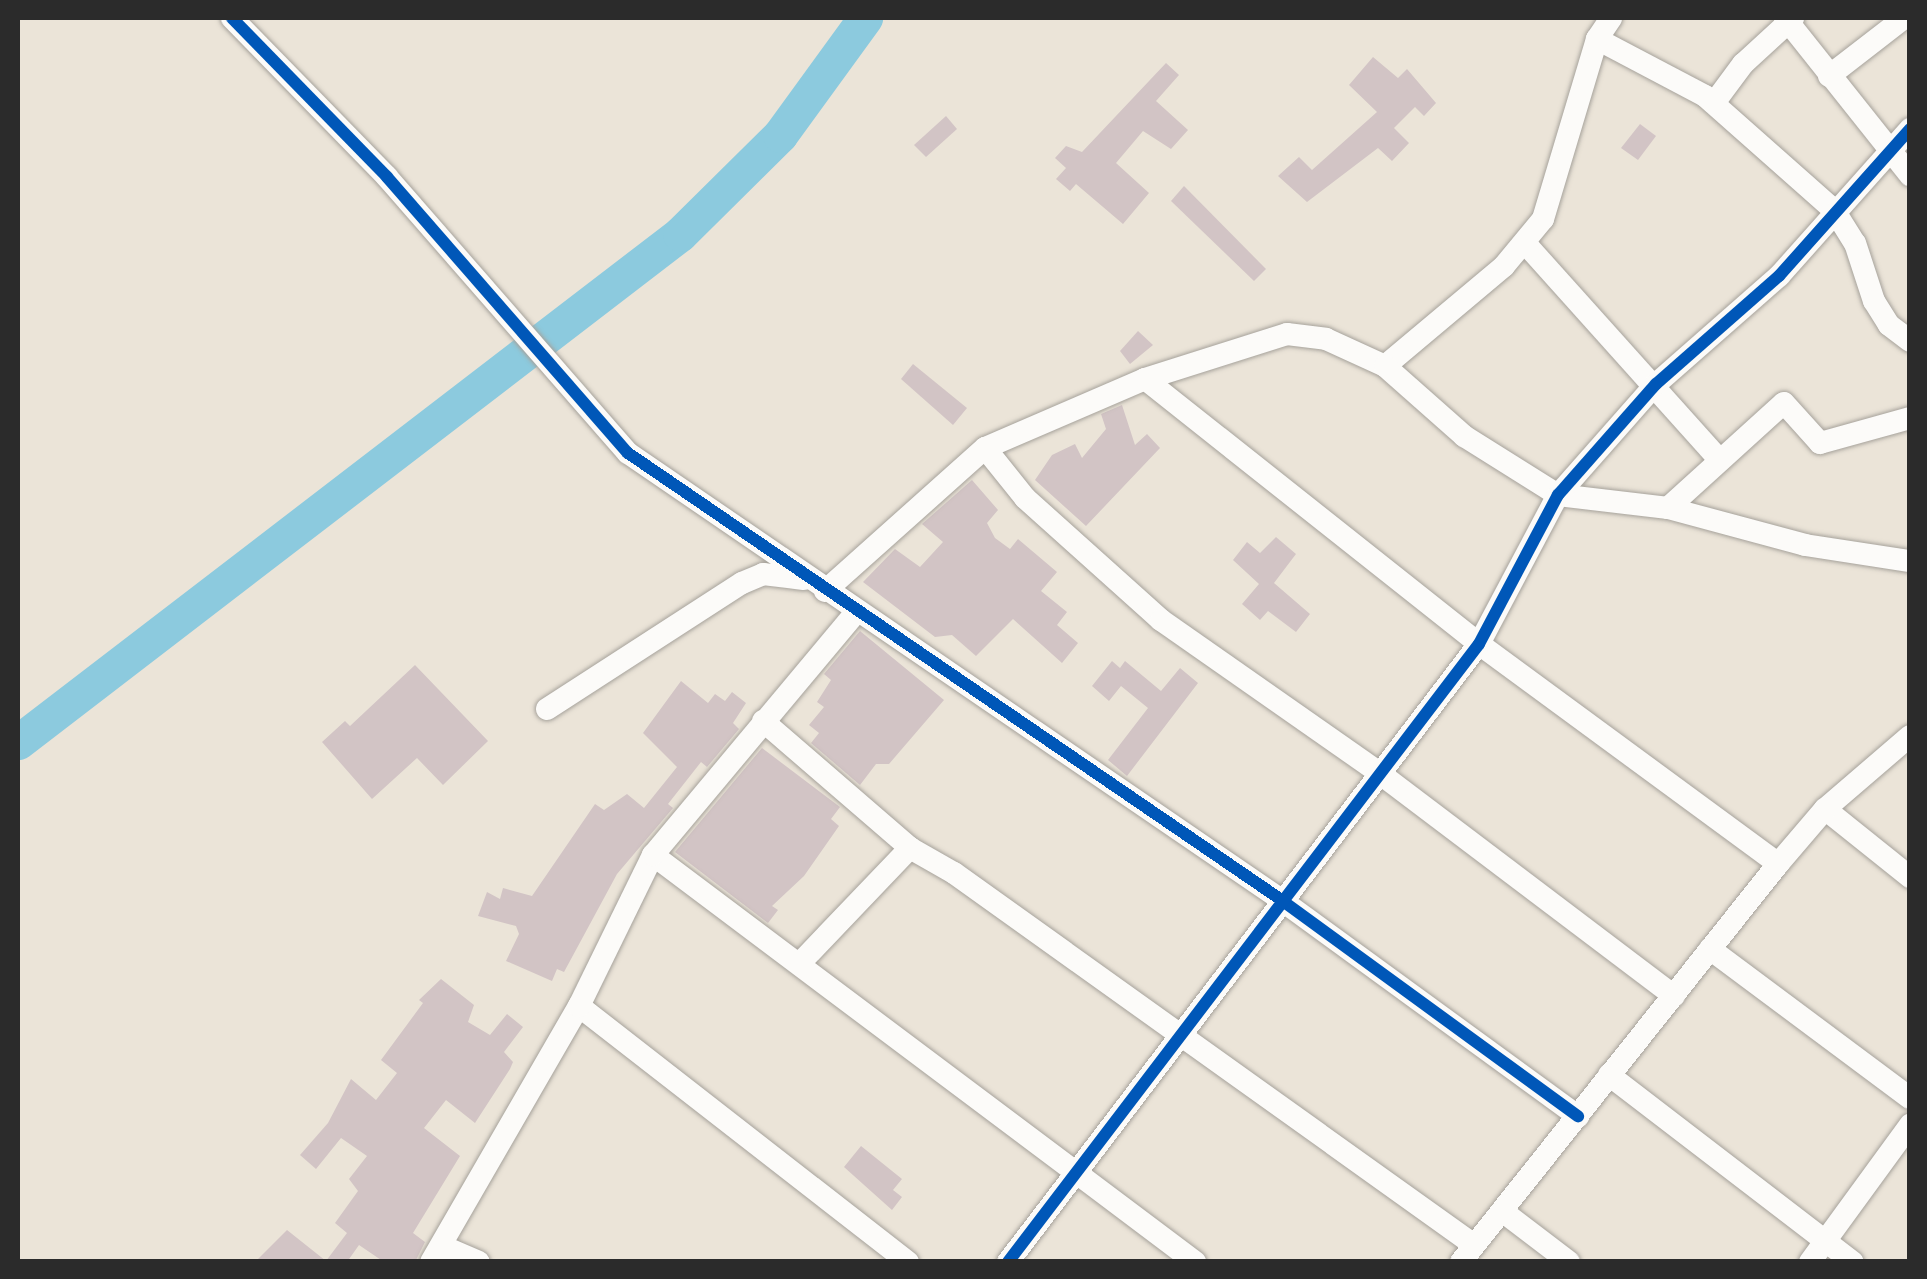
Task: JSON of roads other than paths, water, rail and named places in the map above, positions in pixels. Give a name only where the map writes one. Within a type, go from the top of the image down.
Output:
[{"type":"street","points":[[232,18],[288,68],[628,454],[1280,899],[1578,1116]]},
{"type":"street","points":[[1385,366],[1525,244],[1549,208],[1597,39],[1611,18]]},
{"type":"street","points":[[1829,76],[1904,18]]},
{"type":"street","points":[[1714,104],[1789,19],[1829,76],[1910,175]]},
{"type":"street","points":[[1597,39],[1714,104],[1834,210],[1855,243],[1874,302],[1910,341]]},
{"type":"street","points":[[1008,1262],[1280,899],[1479,644],[1558,495],[1656,384],[1779,276],[1910,129]]},
{"type":"street","points":[[1525,244],[1656,384],[1718,458]]},
{"type":"street","points":[[816,585],[985,448],[1144,379],[1286,334],[1326,338],[1385,366],[1464,436],[1558,495],[1668,508],[1805,545],[1910,560]]},
{"type":"street","points":[[1144,379],[1479,644],[1778,864]]},
{"type":"street","points":[[1668,508],[1718,458],[1784,404],[1820,443],[1910,418]]},
{"type":"street","points":[[985,448],[1025,498],[1161,620],[1378,772],[1674,996]]},
{"type":"street","points":[[548,709],[742,583],[762,574],[816,585]]},
{"type":"street","points":[[479,1262],[437,1254],[489,1153],[579,1006],[653,855],[857,611]]},
{"type":"street","points":[[763,722],[910,848],[954,873],[1178,1035],[1467,1254],[1825,809],[1910,736]]},
{"type":"street","points":[[1825,809],[1910,877]]},
{"type":"street","points":[[801,962],[910,848]]},
{"type":"street","points":[[653,855],[801,962],[1195,1262]]},
{"type":"street","points":[[1710,949],[1910,1098]]},
{"type":"street","points":[[579,1006],[908,1262]]},
{"type":"street","points":[[1610,1074],[1853,1262]]},
{"type":"street","points":[[1810,1262],[1910,1125]]},
{"type":"street","points":[[1502,1211],[1570,1262]]},
{"type":"waterway","points":[[18,742],[680,234],[780,135],[865,18]]}]
